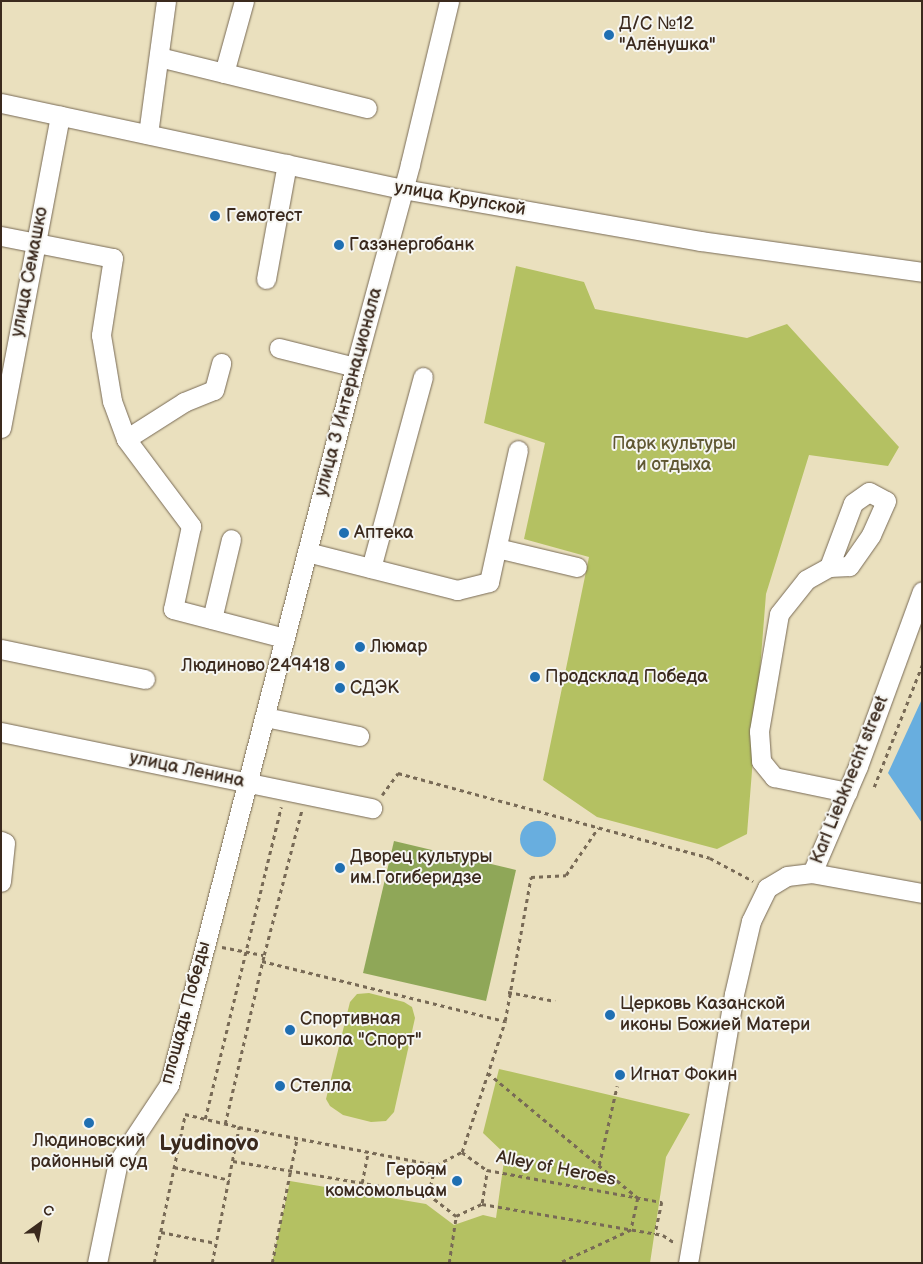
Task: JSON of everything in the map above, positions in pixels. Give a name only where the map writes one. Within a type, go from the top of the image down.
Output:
[{"type":"street","points":[[148,134],[160,57],[166,1]]},
{"type":"street","points":[[224,73],[244,1]]},
{"type":"street","name":"улица 3 Интернационала","points":[[247,782],[403,189],[449,1]]},
{"type":"street","points":[[160,57],[367,108]]},
{"type":"street","name":"улица Крупской","points":[[1,103],[403,189],[700,241],[922,272]]},
{"type":"street","name":"улица Семашко","points":[[1,428],[8,355],[36,243],[60,116]]},
{"type":"street","points":[[266,279],[287,164]]},
{"type":"street","points":[[1,236],[113,258],[101,335],[112,401],[126,439],[191,526],[173,609],[284,638]]},
{"type":"street","points":[[279,348],[355,367]]},
{"type":"street","points":[[126,439],[184,402],[214,390],[222,362]]},
{"type":"street","points":[[372,568],[423,377]]},
{"type":"street","points":[[307,552],[457,590],[490,582],[518,450]]},
{"type":"street","points":[[212,619],[231,539]]},
{"type":"street","points":[[497,548],[577,567]]},
{"type":"street","points":[[829,567],[806,580],[779,614],[759,731],[761,761],[774,777],[847,792]]},
{"type":"street","name":"Karl Liebknecht street","points":[[767,888],[787,876],[812,872],[847,792],[922,591]]},
{"type":"street","points":[[1,649],[145,680]]},
{"type":"street","points":[[265,717],[359,736]]},
{"type":"street","name":"улица Ленина","points":[[1,732],[372,808]]},
{"type":"street","name":"площадь Победы","points":[[97,1263],[118,1162],[169,1085],[247,782]]},
{"type":"street","points":[[1,841],[5,843],[1,882]]},
{"type":"street","points":[[812,872],[922,893]]},
{"type":"street","points":[[690,1258],[698,1196],[734,994],[751,921],[767,888]]},
{"type":"path","points":[[874,787],[922,665]]},
{"type":"path","points":[[372,808],[398,773],[710,858],[767,888]]},
{"type":"path","points":[[205,1119],[244,951],[286,790]]},
{"type":"path","points":[[225,1124],[262,960],[306,794]]},
{"type":"path","points":[[154,1263],[185,1114],[239,1127],[436,1165],[462,1152],[505,1021],[508,992],[531,877],[566,875],[598,828]]},
{"type":"path","points":[[206,943],[264,955]]},
{"type":"path","points":[[262,960],[505,1021]]},
{"type":"path","points":[[508,992],[555,1001]]},
{"type":"path","points":[[488,1073],[638,1198],[631,1230]]},
{"type":"path","points":[[599,1165],[617,1086]]},
{"type":"path","points":[[212,1263],[239,1127]]},
{"type":"path","points":[[272,1263],[298,1138]]},
{"type":"path","points":[[362,1183],[368,1152]]},
{"type":"path","name":"Alley of Heroes","points":[[462,1152],[487,1170],[662,1202],[655,1234]]},
{"type":"path","points":[[233,1160],[428,1194],[456,1216]]},
{"type":"path","points":[[428,1194],[436,1165]]},
{"type":"path","points":[[174,1167],[230,1180]]},
{"type":"path","points":[[482,1204],[487,1170]]},
{"type":"path","points":[[456,1216],[482,1204],[655,1234],[690,1258]]},
{"type":"path","points":[[448,1263],[456,1216]]},
{"type":"path","points":[[560,1263],[631,1230]]},
{"type":"path","points":[[161,1232],[216,1243]]},
{"type":"green space","name":"Парк культуры и отдыха","points":[[516,266],[584,282],[595,309],[747,338],[787,324],[899,447],[888,466],[809,455],[766,594],[747,834],[717,849],[597,817],[543,780],[589,557],[524,539],[545,443],[484,423]]},
{"type":"green space","points":[[394,841],[516,870],[486,1001],[363,973]]},
{"type":"green space","points":[[369,993],[404,1002],[412,1007],[415,1018],[394,1112],[386,1121],[371,1122],[343,1115],[330,1106],[326,1099],[350,1002],[357,994]]},
{"type":"green space","points":[[499,1069],[690,1114],[666,1157],[650,1263],[272,1263],[290,1181],[426,1204],[454,1225],[483,1215],[496,1218],[505,1154],[483,1133]]},
{"type":"water","points":[[922,699],[922,823],[888,773]]},
{"type":"water","points":[[538,821],[545,822],[551,826],[555,832],[555,846],[551,852],[545,856],[538,857],[531,856],[525,852],[521,846],[520,839],[521,832],[525,826],[531,822]]},
{"type":"place","name":"Д/С №12 \"Алёнушка\"","points":[[609,35]]},
{"type":"place","name":"Гемотест","points":[[215,216]]},
{"type":"place","name":"Газэнергобанк","points":[[339,245]]},
{"type":"place","name":"Аптека","points":[[344,533]]},
{"type":"place","name":"Люмар","points":[[360,647]]},
{"type":"place","name":"Людиново 249418","points":[[340,666]]},
{"type":"place","name":"Продсклад Победа","points":[[535,677]]},
{"type":"place","name":"СДЭК","points":[[340,688]]},
{"type":"place","name":"Дворец культуры им.Гогиберидзе","points":[[340,868]]},
{"type":"place","name":"Церковь Казанской иконы Божией Матери","points":[[610,1015]]},
{"type":"place","name":"Спортивная школа \"Спорт\"","points":[[290,1030]]},
{"type":"place","name":"Игнат Фокин","points":[[620,1075]]},
{"type":"place","name":"Стелла","points":[[280,1086]]},
{"type":"place","name":"Людиновский районный суд","points":[[89,1123]]},
{"type":"place","name":"Героям комсомольцам","points":[[457,1181]]},
{"type":"district","name":"Lyudinovo","points":[[209,1144]]}]
